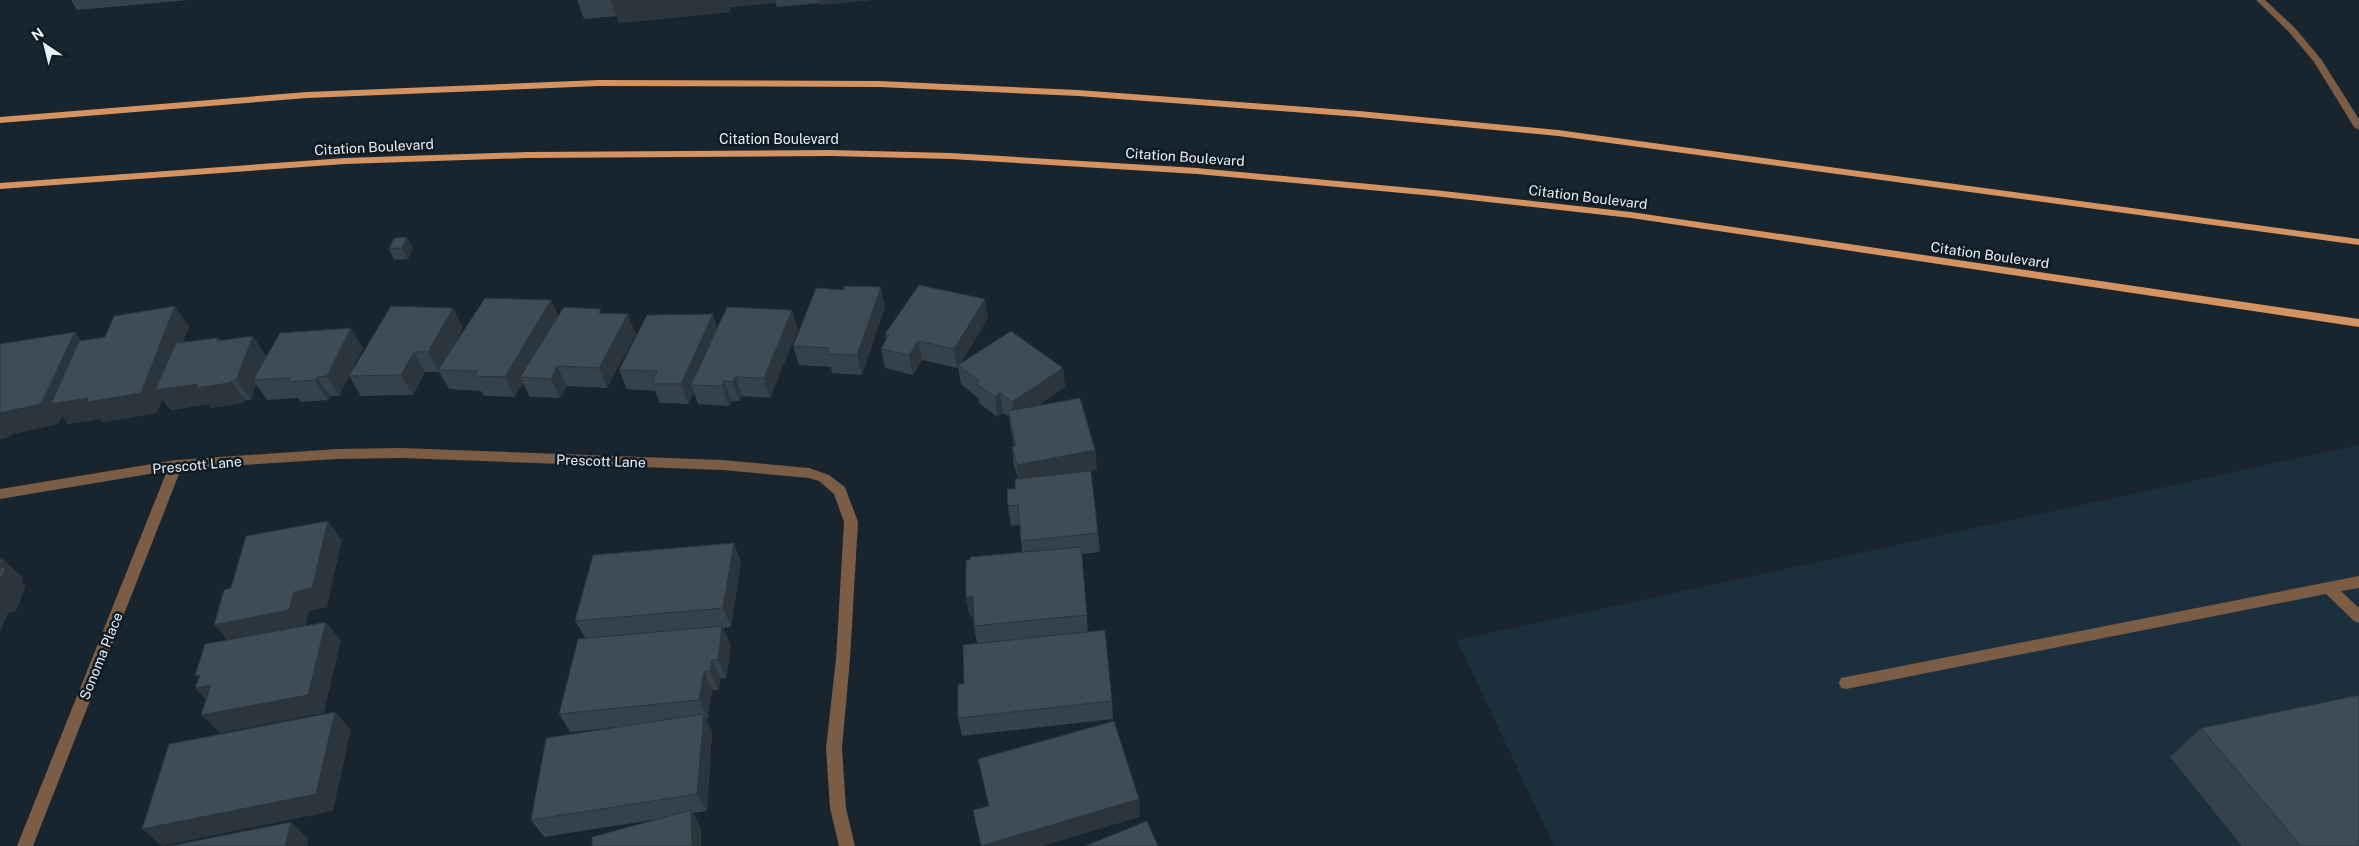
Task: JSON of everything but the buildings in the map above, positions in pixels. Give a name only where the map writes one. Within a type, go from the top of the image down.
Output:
[{"type":"main road","points":[[0,120],[308,95],[599,83],[879,84],[1078,93],[1359,114],[1558,133],[2359,242]]},
{"type":"main road","name":"Citation Boulevard","points":[[0,186],[345,161],[517,155],[810,152],[950,156],[1197,171],[1434,192],[1631,215],[2359,323]]},
{"type":"street","points":[[2260,0],[2292,30],[2318,61],[2359,127]]},
{"type":"street","name":"Prescott Lane","points":[[0,494],[176,465],[337,454],[401,453],[722,466],[809,473],[824,478],[840,491],[851,522],[843,659],[834,748],[838,808],[847,846]]},
{"type":"street","name":"Sonoma Place","points":[[25,846],[176,465]]},
{"type":"street","points":[[1846,683],[2359,582]]},
{"type":"street","points":[[2329,588],[2359,617]]},
{"type":"shaded area","points":[[2359,445],[2359,846],[1554,846],[1457,640]]}]
